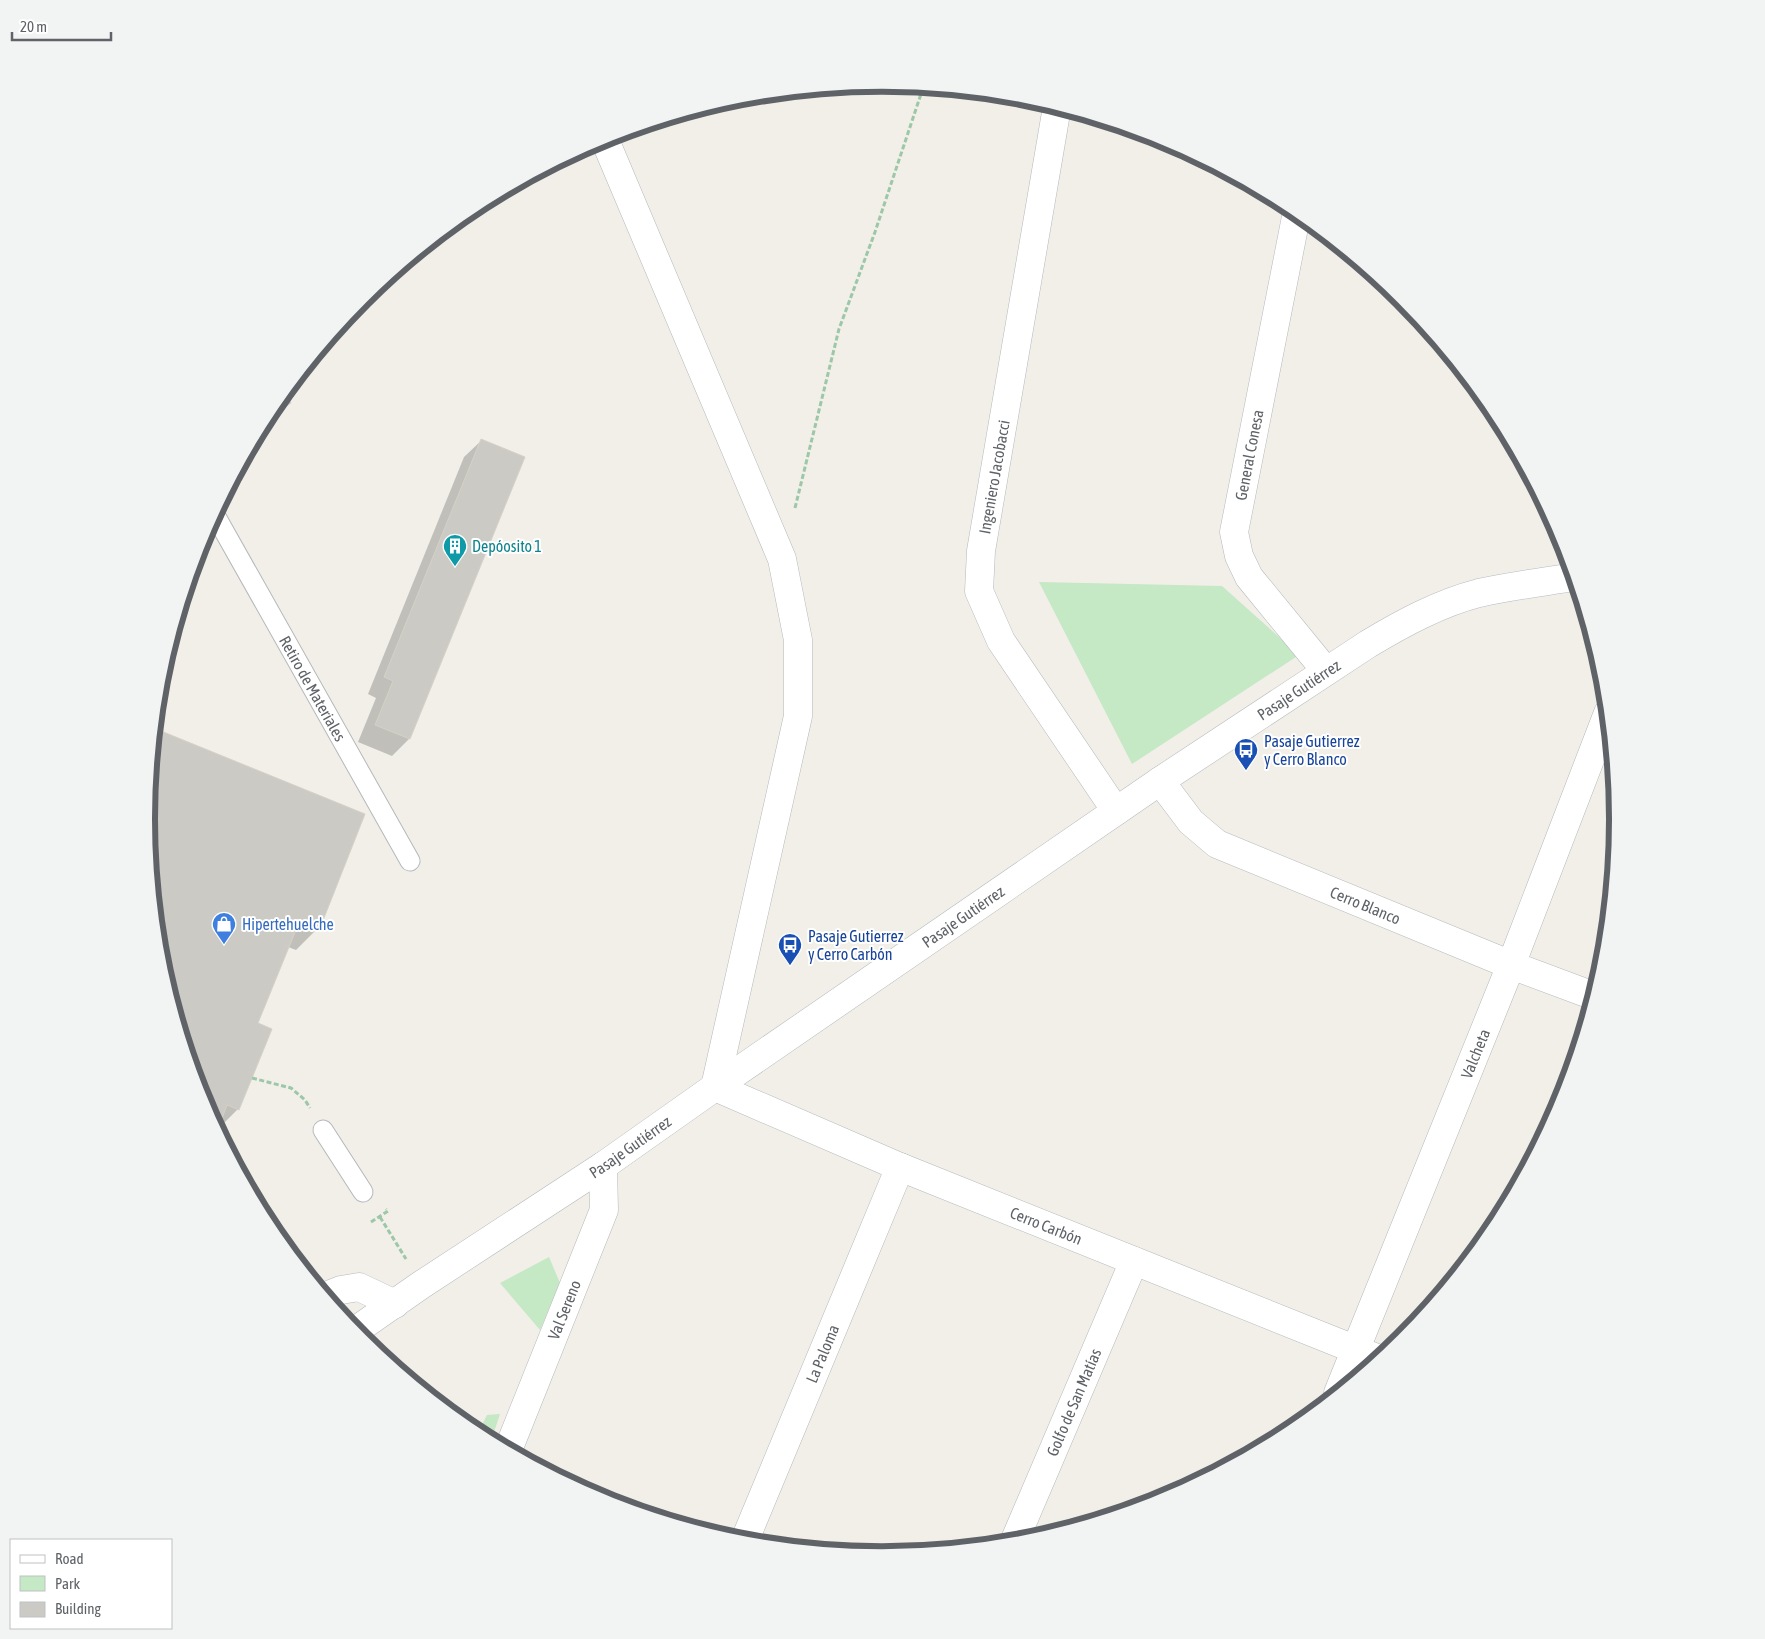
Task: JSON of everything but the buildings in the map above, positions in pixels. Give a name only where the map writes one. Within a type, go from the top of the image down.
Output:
[{"type":"street","name":"Ingeniero Jacobacci","points":[[1055,113],[981,551],[978,591],[1001,641],[1116,811]]},
{"type":"street","points":[[608,147],[782,559],[798,640],[798,716],[714,1088]]},
{"type":"street","name":"General Conesa","points":[[1295,222],[1234,532],[1239,556],[1249,577],[1326,671]]},
{"type":"street","name":"Pasaje Gutiérrez","points":[[361,1327],[421,1285],[603,1166],[1160,781],[1368,644],[1430,610],[1479,594],[1568,578]]},
{"type":"street","name":"Valcheta","points":[[1352,1374],[1367,1354],[1511,965],[1603,726]]},
{"type":"street","name":"Cerro Blanco","points":[[1160,781],[1191,822],[1217,844],[1511,965],[1588,994]]},
{"type":"street","name":"Cerro Carbón","points":[[714,1088],[900,1167],[1367,1354]]},
{"type":"street","name":"Val Sereno","points":[[511,1444],[604,1210],[603,1166]]},
{"type":"street","name":"La Paloma","points":[[747,1534],[900,1167]]},
{"type":"street","name":"Golfo de San Matías","points":[[1017,1534],[1134,1261]]},
{"type":"street","points":[[332,1294],[359,1287],[395,1304]]},
{"type":"lane","name":"Retiro de Materiales","points":[[219,522],[410,861]]},
{"type":"lane","points":[[323,1130],[364,1192]]},
{"type":"path","points":[[794,511],[839,329],[875,232],[921,94]]},
{"type":"path","points":[[252,1078],[291,1088],[305,1100],[323,1130]]},
{"type":"path","points":[[371,1222],[388,1211],[386,1209]]},
{"type":"path","points":[[380,1217],[421,1285]]},
{"type":"green space","points":[[1039,582],[1222,586],[1299,655],[1132,764]]},
{"type":"green space","points":[[549,1257],[560,1283],[540,1330],[500,1283]]},
{"type":"green space","points":[[500,1414],[494,1433],[482,1426],[487,1415]]},
{"type":"place","name":"Depóosito 1","points":[[455,567]]},
{"type":"place","name":"Pasaje Gutierrez y Cerro Blanco","points":[[1246,771]]},
{"type":"place","name":"Hipertehuelche","points":[[224,945]]},
{"type":"place","name":"Pasaje Gutierrez y Cerro Carbón","points":[[790,966]]}]
